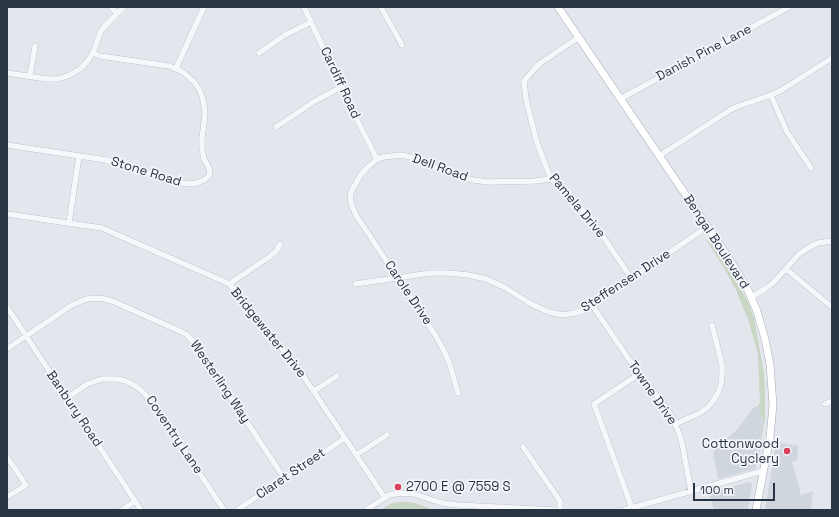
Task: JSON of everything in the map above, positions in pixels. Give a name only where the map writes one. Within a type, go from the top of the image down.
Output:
[{"type":"main road","name":"Bengal Boulevard","points":[[558,7],[728,257],[751,297],[765,339],[772,378],[773,405],[770,437],[756,510]]},
{"type":"street","points":[[111,7],[117,13]]},
{"type":"street","points":[[7,73],[47,79],[58,79],[70,75],[80,69],[87,62],[93,53],[101,30],[124,7]]},
{"type":"street","points":[[93,53],[100,56],[176,68],[204,7]]},
{"type":"street","name":"Cardiff Road","points":[[304,7],[377,160]]},
{"type":"street","points":[[381,7],[402,45]]},
{"type":"street","name":"Danish Pine Lane","points":[[620,99],[789,7]]},
{"type":"street","points":[[259,53],[285,35],[311,22]]},
{"type":"street","name":"Pamela Drive","points":[[579,37],[539,64],[524,81],[532,128],[540,153],[551,179],[588,216],[631,278]]},
{"type":"street","points":[[30,76],[35,46]]},
{"type":"street","points":[[659,156],[730,110],[771,95],[832,58]]},
{"type":"street","name":"Stone Road","points":[[7,145],[115,162],[181,183],[198,183],[210,175],[202,149],[205,116],[204,105],[199,88],[189,76],[176,68]]},
{"type":"street","points":[[276,127],[315,100],[342,87]]},
{"type":"street","points":[[771,95],[787,132],[811,168]]},
{"type":"street","name":"Dell Road","points":[[350,196],[362,173],[369,166],[384,157],[401,155],[415,158],[453,175],[473,180],[489,182],[535,181],[551,179]]},
{"type":"street","points":[[69,223],[79,156]]},
{"type":"street","name":"Carole Drive","points":[[350,196],[352,206],[361,223],[442,347],[449,362],[458,393]]},
{"type":"street","name":"Bridgewater Drive","points":[[7,214],[95,226],[108,230],[228,284],[289,356],[385,498]]},
{"type":"street","name":"Steffensen Drive","points":[[355,284],[431,274],[448,273],[468,275],[486,279],[504,287],[533,306],[549,312],[563,314],[574,313],[584,310],[592,305],[707,227]]},
{"type":"street","points":[[751,297],[773,284],[799,254],[818,243],[832,241]]},
{"type":"street","points":[[228,284],[272,255],[280,244]]},
{"type":"street","points":[[786,269],[832,307]]},
{"type":"street","name":"Westerling Way","points":[[7,349],[77,302],[98,298],[112,301],[182,332],[194,342],[284,478]]},
{"type":"street","name":"Towne Drive","points":[[592,305],[639,374],[671,415],[682,444],[691,492]]},
{"type":"street","name":"Banbury Road","points":[[7,307],[141,510]]},
{"type":"street","points":[[675,424],[698,414],[714,401],[718,393],[722,380],[722,366],[712,325]]},
{"type":"street","points":[[632,508],[594,404],[639,374]]},
{"type":"street","points":[[314,391],[337,376]]},
{"type":"street","name":"Coventry Lane","points":[[67,398],[87,384],[102,380],[117,379],[134,384],[154,403],[224,510]]},
{"type":"street","points":[[825,404],[832,401]]},
{"type":"street","points":[[356,455],[387,434]]},
{"type":"street","name":"Claret Street","points":[[237,510],[345,438]]},
{"type":"street","points":[[524,447],[560,501],[560,510]]},
{"type":"street","points":[[7,457],[26,484],[7,497]]},
{"type":"street","points":[[624,510],[763,471]]},
{"type":"street","points":[[366,510],[392,494],[406,493],[442,503],[457,505],[555,510]]},
{"type":"street","points":[[122,510],[135,501]]},
{"type":"shaded area","points":[[758,406],[763,420],[757,466],[754,469],[718,479],[713,453],[716,447],[737,430],[753,408]]},
{"type":"shaded area","points":[[776,442],[798,446],[797,460],[792,462],[801,495],[813,491],[811,510],[765,510]]},
{"type":"shaded area","points":[[750,482],[752,484],[748,510],[714,510],[709,493]]},
{"type":"green space","points":[[706,239],[710,242],[734,278],[748,302],[754,318],[764,374],[765,391],[765,418],[761,438],[763,420],[758,406],[760,403],[758,354],[748,319],[736,290]]},
{"type":"green space","points":[[398,502],[415,503],[434,510],[381,510],[390,504]]},
{"type":"place","name":"Cottonwood Cyclery","points":[[787,451]]},
{"type":"place","name":"2700 E @ 7559 S","points":[[398,487]]}]
